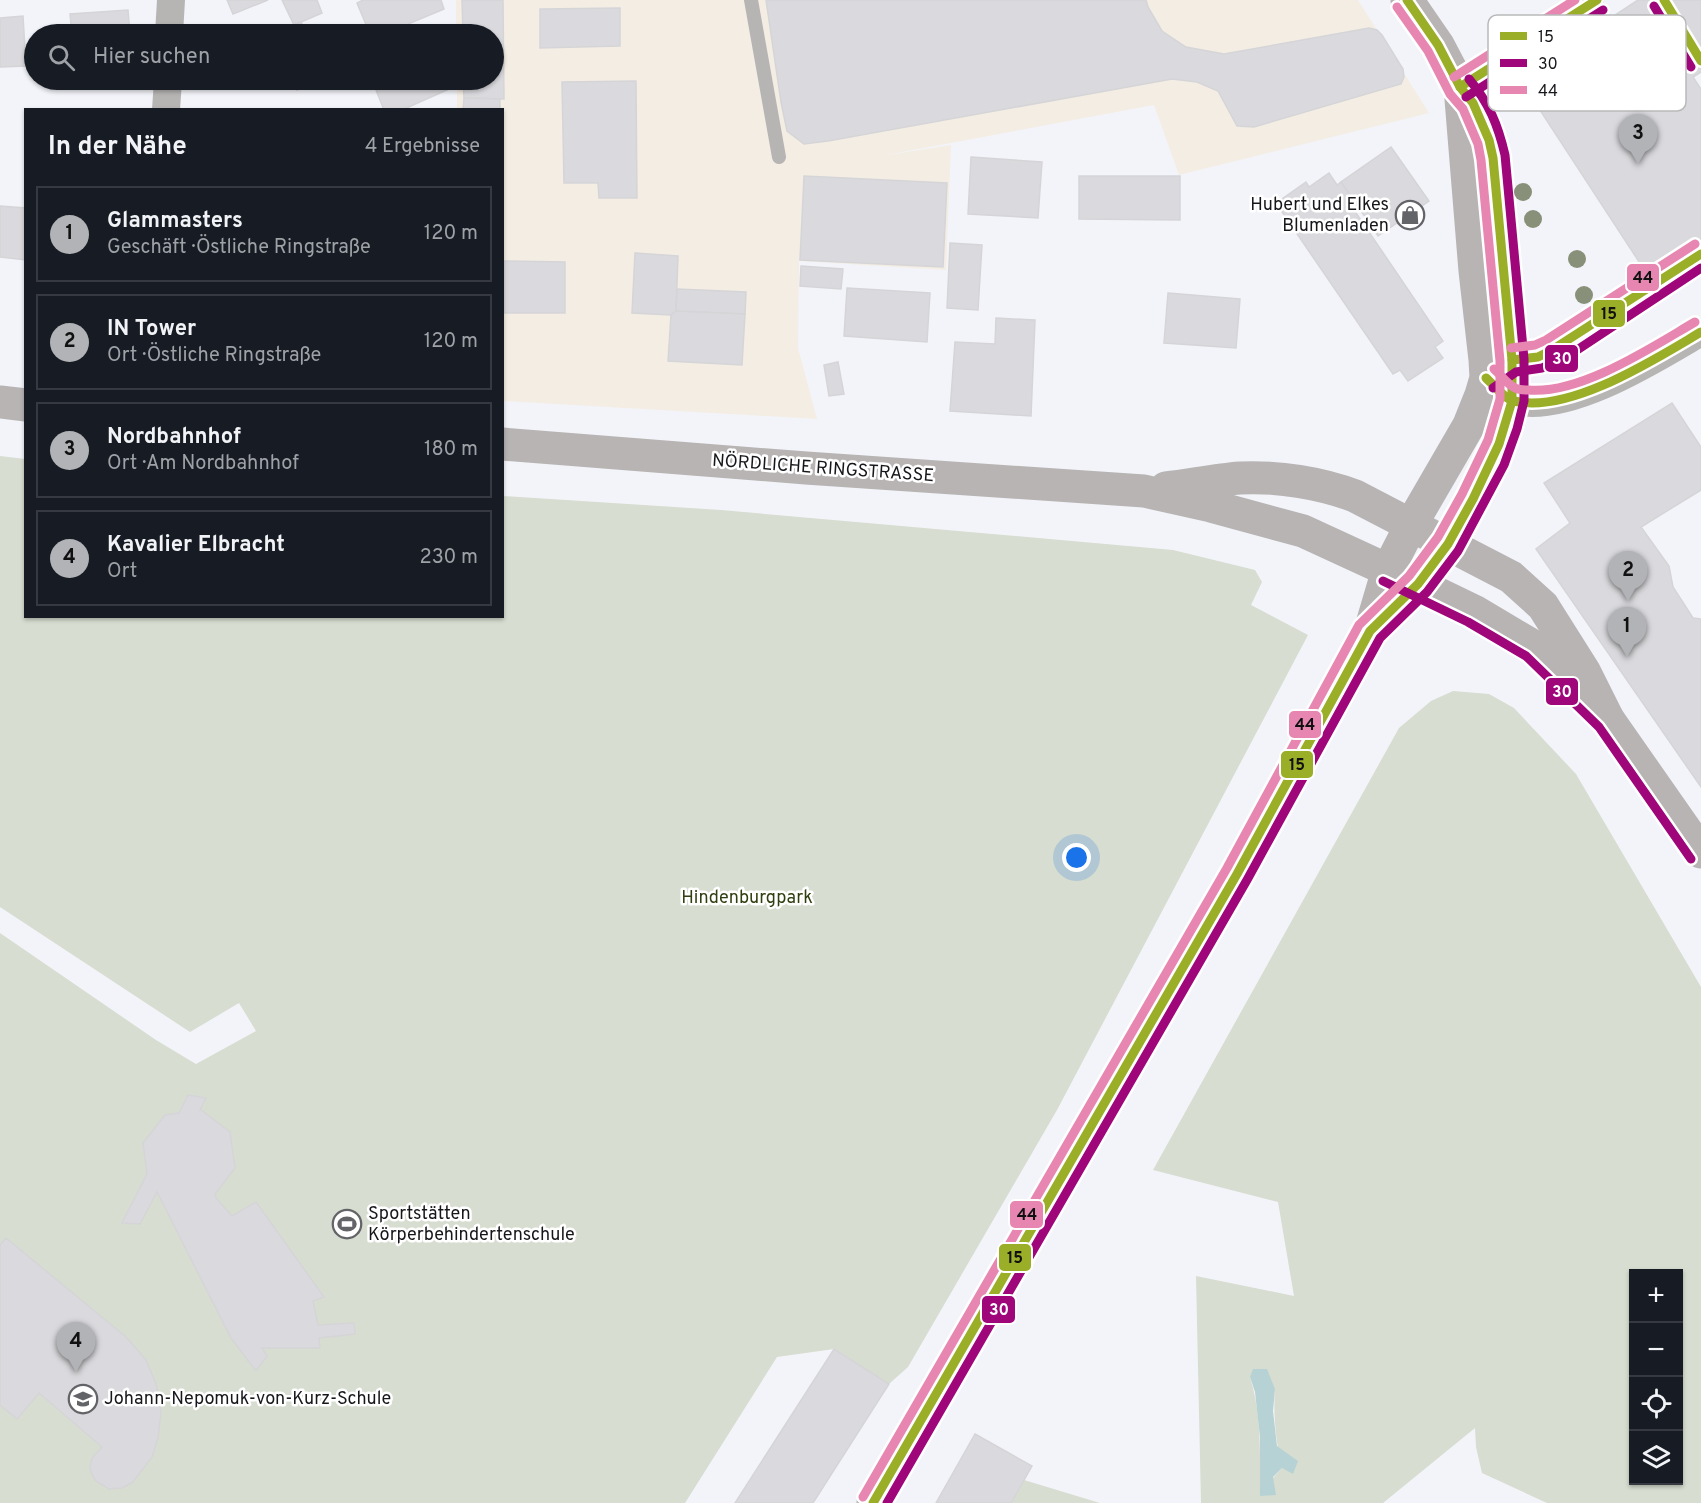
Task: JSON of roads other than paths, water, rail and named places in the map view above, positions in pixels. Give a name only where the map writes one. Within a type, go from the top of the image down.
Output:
[{"type":"street","points":[[170,24],[171,0]]},
{"type":"street","points":[[1371,631],[1418,584],[1448,544],[1493,460],[1512,401],[1499,369],[1473,254],[1460,87],[1438,45],[1407,0]]},
{"type":"street","points":[[166,108],[167,90]]},
{"type":"street","points":[[873,1503],[1231,885],[1371,631],[1388,570],[1411,525],[1469,425],[1481,395],[1499,369],[1538,357],[1559,347],[1701,254]]},
{"type":"street","points":[[1512,401],[1546,402],[1586,393],[1659,357],[1701,332]]},
{"type":"street","points":[[0,402],[24,405]]},
{"type":"street","name":"NÖRDLICHE RINGSTRASSE","points":[[504,444],[817,469],[1144,491],[1211,506],[1303,531],[1474,611],[1533,646],[1608,719]]},
{"type":"street","name":"NÖRDLICHE RINGSTRASSE","points":[[1144,491],[1241,478],[1289,480],[1335,488],[1355,496],[1511,577],[1543,606],[1584,671],[1608,719]]},
{"type":"street","points":[[1608,719],[1701,852]]},
{"type":"lane","points":[[751,0],[779,157]]},
{"type":"lane","points":[[1573,15],[1597,0]]},
{"type":"lane","points":[[1460,87],[1488,69]]},
{"type":"water","points":[[1253,1369],[1267,1369],[1275,1389],[1273,1411],[1277,1446],[1298,1461],[1293,1474],[1282,1468],[1273,1477],[1276,1495],[1260,1496],[1260,1437],[1255,1392],[1250,1377]]},
{"type":"place","name":"Nordbahnhof","points":[[1638,164]]},
{"type":"place","name":"Hubert und Elkes Blumenladen","points":[[1410,215]]},
{"type":"place","name":"IN Tower","points":[[1628,601]]},
{"type":"place","name":"Glammasters","points":[[1627,657]]},
{"type":"place","name":"Sportstätten Körperbehindertenschule","points":[[347,1224]]},
{"type":"place","name":"Kavalier Elbracht","points":[[76,1372]]},
{"type":"place","name":"Johann-Nepomuk-von-Kurz-Schule","points":[[83,1399]]},
{"type":"park label","name":"Hindenburgpark","points":[[747,898]]}]
